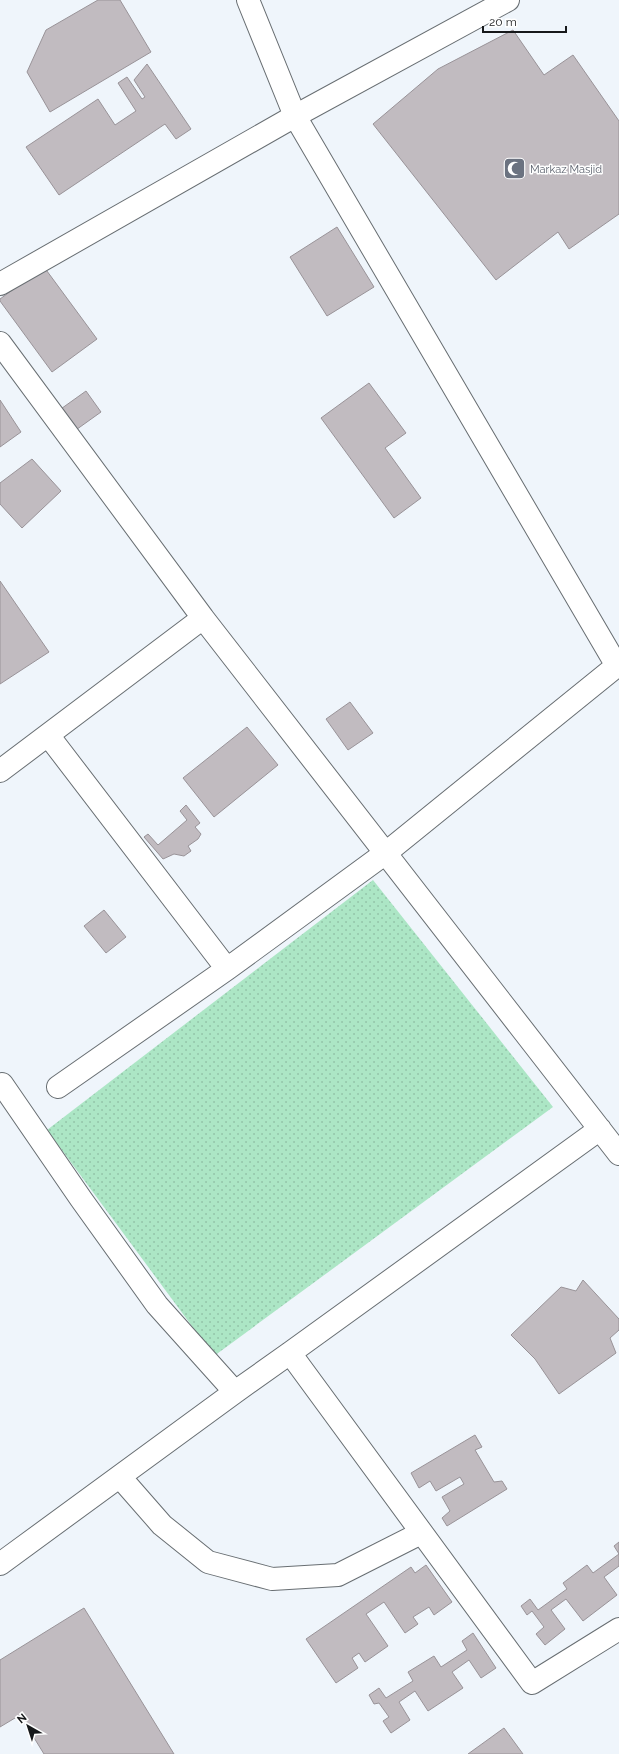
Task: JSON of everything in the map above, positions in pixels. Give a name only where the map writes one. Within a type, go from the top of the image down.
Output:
[{"type":"street","points":[[58,1087],[227,969],[387,852],[618,665],[295,116],[248,0]]},
{"type":"street","points":[[0,284],[295,116],[508,0]]},
{"type":"street","points":[[0,343],[203,618],[387,852],[619,1154]]},
{"type":"street","points":[[0,771],[203,618]]},
{"type":"street","points":[[48,735],[227,969]]},
{"type":"street","points":[[2,1084],[81,1199],[157,1305],[235,1392]]},
{"type":"street","points":[[0,1564],[235,1392],[600,1129]]},
{"type":"street","points":[[290,1353],[532,1683],[619,1629]]},
{"type":"street","points":[[120,1477],[162,1525],[208,1562],[272,1580],[338,1575],[422,1533]]},
{"type":"green space","points":[[373,880],[553,1107],[214,1356],[47,1130]]},
{"type":"building","points":[[98,0],[120,0],[151,52],[50,112],[27,72],[46,30]]},
{"type":"building","name":"Markaz Masjid","points":[[513,30],[544,75],[573,55],[619,121],[619,214],[569,249],[558,232],[496,280],[373,124],[438,69]]},
{"type":"building","points":[[147,64],[191,129],[176,139],[165,124],[59,195],[26,147],[98,99],[115,125],[136,111],[118,83],[127,77],[142,99],[145,97],[134,80]]},
{"type":"building","points":[[337,227],[374,287],[327,316],[290,257]]},
{"type":"building","points":[[44,267],[97,339],[52,372],[0,301],[0,299]]},
{"type":"building","points":[[369,383],[406,433],[385,448],[421,498],[394,518],[321,418]]},
{"type":"building","points":[[86,391],[101,412],[73,432],[58,411]]},
{"type":"building","points":[[0,400],[21,432],[0,447]]},
{"type":"building","points":[[32,459],[61,491],[22,528],[0,504],[0,483]]},
{"type":"building","points":[[0,581],[49,652],[0,684]]},
{"type":"building","points":[[350,702],[373,733],[348,750],[326,719]]},
{"type":"building","points":[[247,727],[278,765],[214,817],[183,778]]},
{"type":"building","points":[[186,805],[200,823],[195,827],[201,834],[198,839],[188,846],[191,851],[184,856],[174,854],[163,859],[144,837],[148,834],[158,845],[187,820],[180,811]]},
{"type":"building","points":[[104,910],[126,937],[106,953],[84,926]]},
{"type":"building","points":[[583,1280],[619,1319],[619,1330],[610,1338],[616,1353],[559,1394],[535,1359],[511,1335],[561,1287],[576,1291]]},
{"type":"building","points":[[475,1435],[482,1447],[475,1450],[494,1482],[502,1481],[507,1489],[447,1526],[442,1518],[450,1511],[442,1497],[464,1484],[460,1477],[436,1491],[430,1481],[419,1488],[411,1473]]},
{"type":"building","points":[[619,1542],[619,1554],[614,1546]]},
{"type":"building","points":[[619,1554],[619,1566],[604,1577],[617,1595],[583,1621],[566,1599],[551,1610],[565,1629],[545,1645],[536,1634],[544,1627],[532,1611],[527,1615],[521,1606],[530,1599],[538,1610],[567,1589],[563,1583],[587,1565],[593,1573]]},
{"type":"building","points":[[426,1565],[452,1602],[434,1615],[429,1607],[413,1617],[418,1624],[405,1633],[384,1602],[366,1614],[388,1646],[365,1662],[359,1653],[352,1658],[358,1668],[336,1683],[306,1639],[411,1567],[415,1573]]},
{"type":"building","points":[[84,1608],[174,1754],[44,1754],[20,1715],[0,1727],[0,1660]]},
{"type":"building","points":[[473,1633],[496,1668],[481,1678],[469,1660],[452,1672],[463,1688],[428,1711],[415,1691],[399,1702],[410,1720],[391,1733],[383,1721],[389,1717],[379,1703],[374,1704],[369,1695],[379,1688],[386,1698],[413,1681],[408,1672],[434,1656],[441,1667],[467,1650],[462,1641]]},
{"type":"building","points":[[504,1728],[523,1754],[468,1754]]},
{"type":"place","name":"Markaz Masjid","points":[[514,169]]}]
